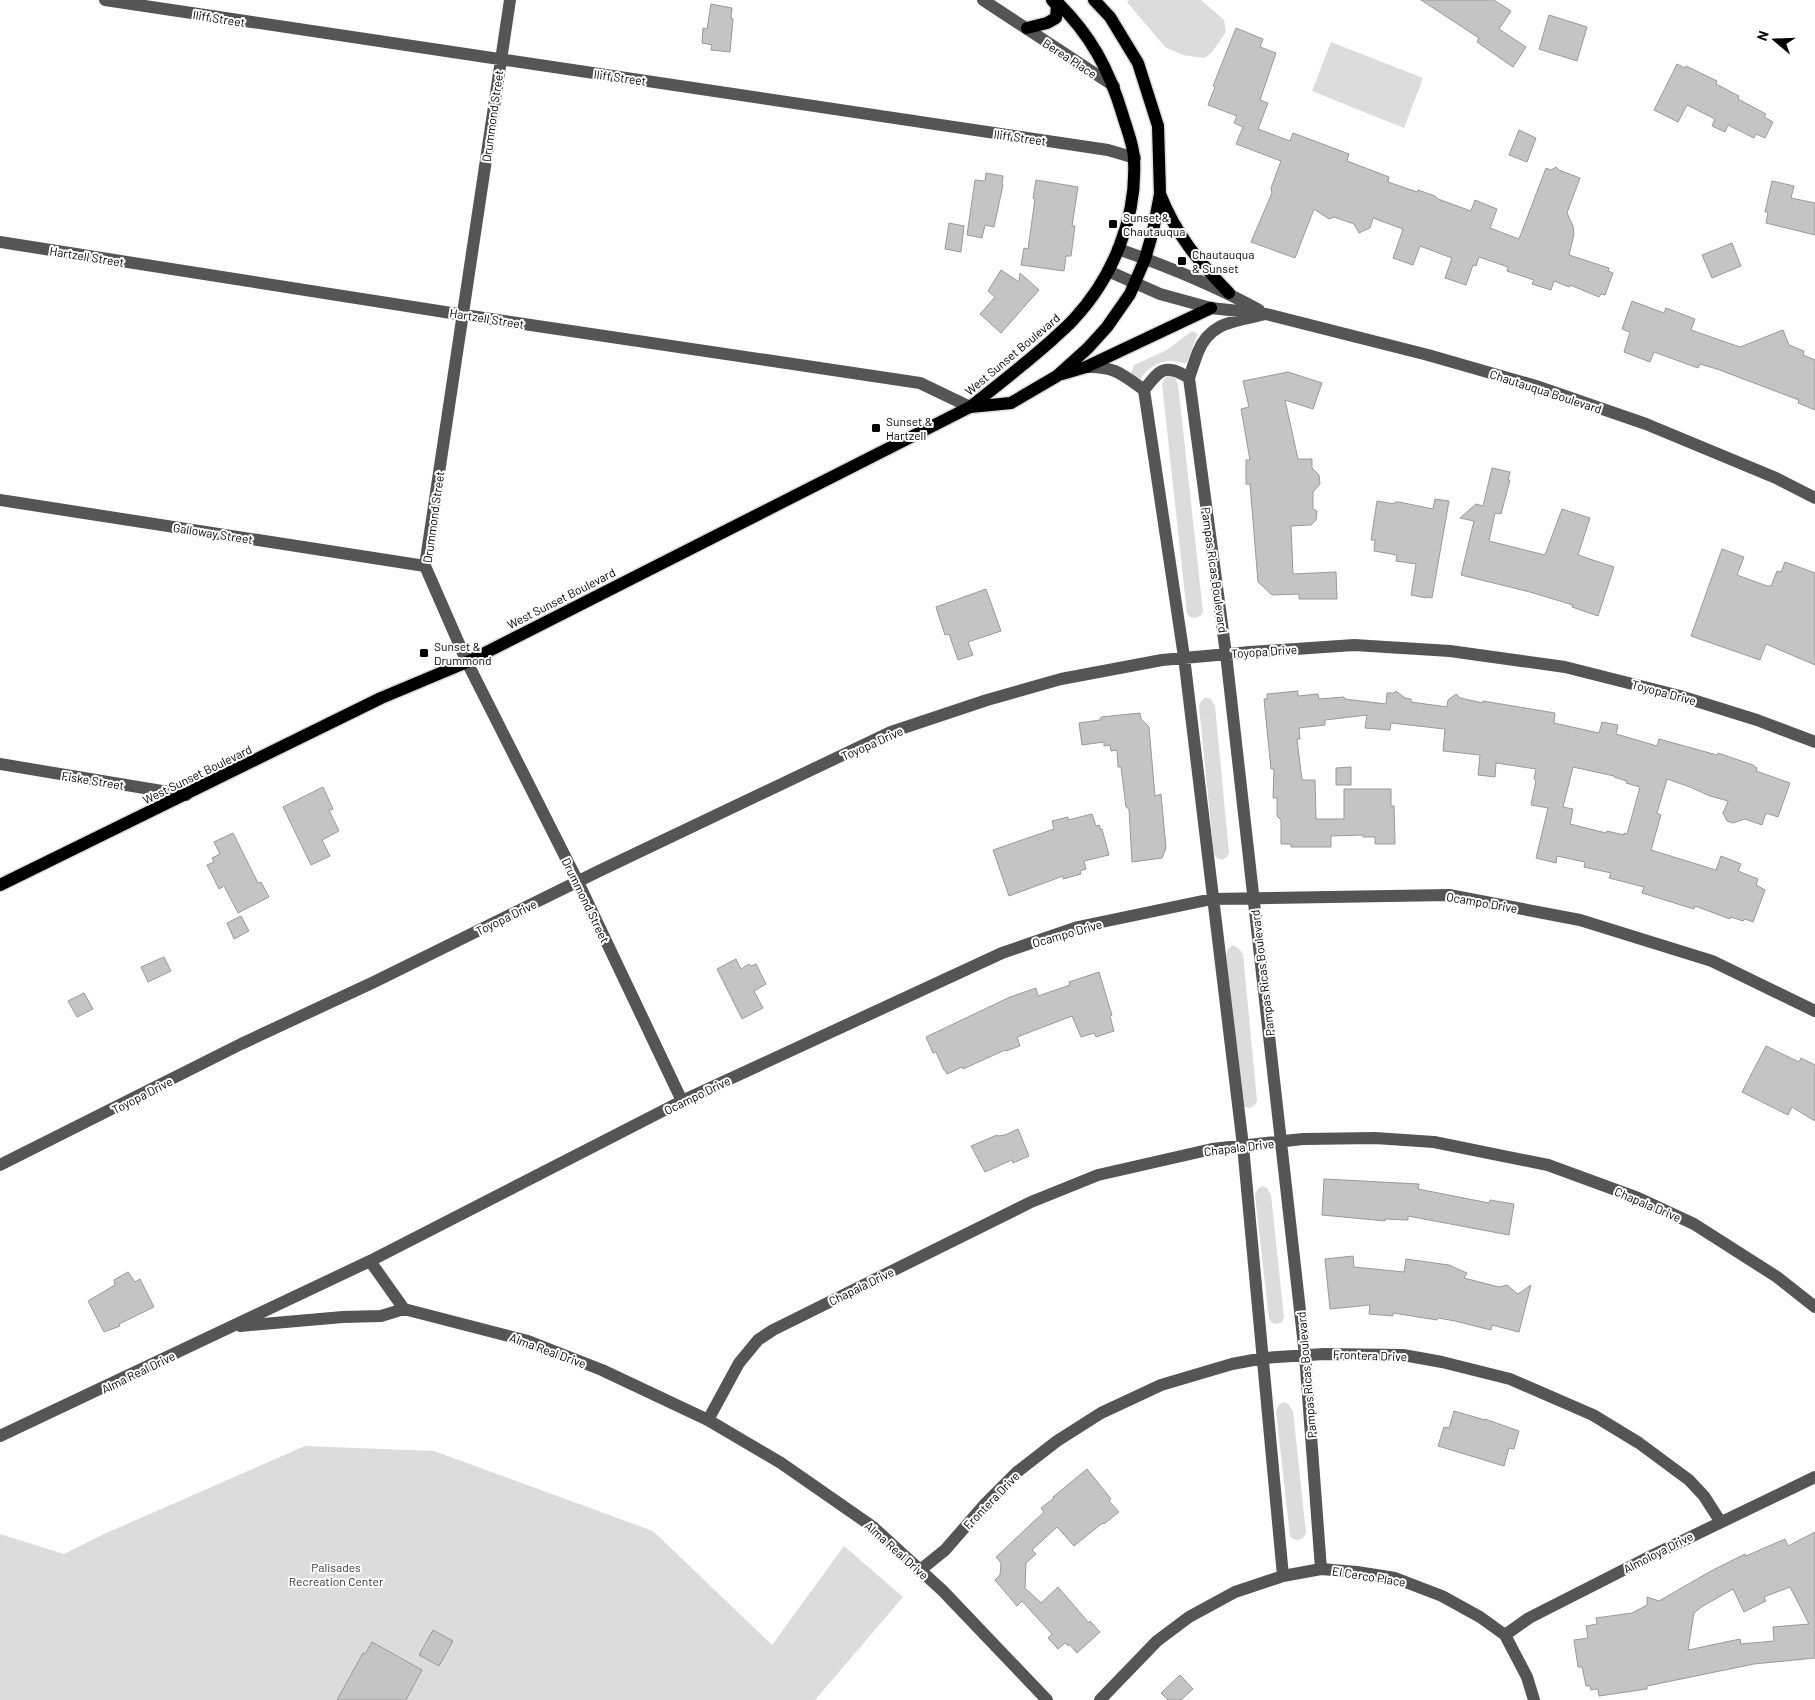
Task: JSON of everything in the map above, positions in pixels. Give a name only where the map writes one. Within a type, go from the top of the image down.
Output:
[{"type":"main road","points":[[1027,28],[1056,18],[1057,6],[1054,0]]},
{"type":"main road","name":"West Sunset Boulevard","points":[[0,885],[186,796],[381,698],[467,662],[970,407],[1026,363],[1074,319],[1100,286],[1118,249],[1134,198],[1134,158],[1114,86],[1100,56],[1073,17],[1054,0]]},
{"type":"main road","name":"West Sunset Boulevard","points":[[970,407],[1010,403],[1057,376],[1088,348],[1107,327],[1130,294],[1145,259],[1153,232],[1160,194],[1158,126],[1138,63],[1110,16],[1094,0]]},
{"type":"main road","points":[[1160,194],[1170,218],[1198,261],[1229,294]]},
{"type":"main road","points":[[1057,376],[1086,367],[1211,308]]},
{"type":"street","name":"Iliff Street","points":[[104,0],[1108,150],[1134,158]]},
{"type":"street","name":"Drummond Street","points":[[510,0],[425,566],[467,662],[578,882],[682,1101]]},
{"type":"street","points":[[983,0],[1027,28]]},
{"type":"street","name":"Berea Place","points":[[1027,28],[1114,86]]},
{"type":"street","name":"Hartzell Street","points":[[0,242],[464,315],[920,383],[970,407]]},
{"type":"street","name":"Chautauqua Boulevard","points":[[1118,249],[1229,294],[1266,314]]},
{"type":"street","name":"Chautauqua Boulevard","points":[[1108,271],[1160,294],[1211,308],[1266,314],[1428,355],[1536,386],[1646,424],[1776,478],[1815,498]]},
{"type":"street","name":"Pampas Ricas Boulevard","points":[[1266,314],[1220,325],[1209,333],[1198,352],[1189,378],[1226,654],[1305,1355],[1321,1569]]},
{"type":"street","points":[[1086,367],[1110,369],[1120,373],[1144,390]]},
{"type":"street","points":[[1189,378],[1176,370],[1166,369],[1157,373],[1144,390],[1184,657],[1243,1146],[1283,1576]]},
{"type":"street","name":"Galloway Street","points":[[0,500],[425,566]]},
{"type":"street","name":"Toyopa Drive","points":[[0,1165],[241,1044],[374,982],[892,732],[988,700],[1061,679],[1184,657],[1354,645],[1450,651],[1565,667],[1680,696],[1757,720],[1815,742]]},
{"type":"street","name":"Fiske Street","points":[[0,764],[186,796]]},
{"type":"street","name":"Ocampo Drive","points":[[370,1261],[682,1101],[1002,953],[1078,927],[1212,899],[1449,894],[1580,920],[1712,961],[1815,1011]]},
{"type":"street","name":"Chapala Drive","points":[[708,1420],[739,1362],[748,1351],[773,1330],[1031,1202],[1098,1175],[1212,1149],[1303,1139],[1375,1138],[1434,1142],[1548,1165],[1638,1198],[1694,1224],[1777,1277],[1815,1307]]},
{"type":"street","points":[[233,1326],[343,1317],[381,1316],[404,1310],[370,1261]]},
{"type":"street","name":"Alma Real Drive","points":[[0,1436],[370,1261]]},
{"type":"street","name":"Alma Real Drive","points":[[404,1310],[528,1341],[602,1370],[708,1420],[781,1463],[873,1527],[943,1591],[1047,1700]]},
{"type":"street","name":"Frontera Drive","points":[[919,1571],[945,1550],[986,1503],[1017,1472],[1057,1441],[1101,1413],[1161,1385],[1232,1364],[1264,1358],[1305,1355],[1403,1355],[1442,1362],[1510,1379],[1593,1415],[1639,1443],[1689,1480],[1704,1496],[1720,1521]]},
{"type":"street","name":"Almoloya Drive","points":[[1506,1635],[1529,1618],[1720,1521],[1815,1477]]},
{"type":"street","name":"El Cerco Place","points":[[1100,1700],[1157,1641],[1189,1617],[1235,1592],[1283,1576],[1321,1569],[1395,1578],[1419,1586],[1465,1608],[1506,1635]]},
{"type":"street","points":[[1506,1635],[1527,1677],[1534,1700]]},
{"type":"green space","points":[[1129,0],[1201,0],[1224,20],[1226,32],[1212,52],[1204,58],[1183,55],[1165,47],[1127,2]]},
{"type":"green space","points":[[1331,42],[1423,78],[1404,128],[1312,91]]},
{"type":"green space","points":[[1192,331],[1198,334],[1186,364],[1166,361],[1154,365],[1140,380],[1131,374],[1134,365],[1167,350]]},
{"type":"green space","points":[[1169,375],[1175,378],[1178,384],[1203,612],[1195,618],[1187,614],[1162,384]]},
{"type":"green space","points":[[1206,697],[1211,699],[1215,706],[1229,853],[1222,860],[1214,855],[1199,706]]},
{"type":"green space","points":[[1233,945],[1243,954],[1257,1101],[1250,1108],[1245,1107],[1242,1103],[1226,954]]},
{"type":"green space","points":[[1262,1186],[1267,1188],[1271,1195],[1284,1317],[1282,1322],[1277,1324],[1272,1323],[1269,1319],[1255,1195]]},
{"type":"green space","points":[[1283,1402],[1288,1404],[1293,1411],[1306,1533],[1303,1538],[1298,1540],[1290,1536],[1276,1411]]},
{"type":"green space","name":"Palisades Recreation Center","points":[[305,1446],[434,1451],[653,1531],[772,1645],[844,1546],[903,1597],[815,1700],[0,1700],[0,1534],[64,1554],[104,1534]]},
{"type":"building","points":[[1421,0],[1494,0],[1511,11],[1499,29],[1526,47],[1513,67],[1477,42],[1479,38]]},
{"type":"building","points":[[711,4],[732,8],[730,52],[711,50],[712,45],[702,43],[703,28],[707,29]]},
{"type":"building","points":[[1549,15],[1587,27],[1577,61],[1539,49]]},
{"type":"building","points":[[1236,28],[1263,39],[1260,47],[1276,53],[1260,100],[1268,103],[1258,129],[1290,141],[1293,133],[1349,154],[1347,161],[1389,177],[1388,182],[1417,192],[1418,190],[1471,211],[1475,200],[1497,209],[1490,228],[1519,239],[1546,168],[1551,170],[1556,167],[1580,178],[1567,213],[1573,226],[1574,234],[1569,255],[1609,268],[1608,271],[1613,273],[1605,295],[1601,294],[1599,297],[1570,285],[1569,287],[1554,281],[1551,290],[1532,284],[1534,280],[1507,271],[1508,267],[1479,257],[1476,266],[1473,265],[1466,285],[1445,278],[1452,258],[1420,246],[1413,265],[1393,258],[1403,229],[1373,218],[1370,228],[1359,233],[1354,224],[1334,217],[1329,219],[1314,209],[1295,258],[1251,242],[1272,193],[1271,188],[1281,161],[1236,144],[1243,127],[1234,123],[1237,116],[1208,105],[1215,87],[1213,86]]},
{"type":"building","points":[[1677,64],[1685,68],[1686,66],[1717,81],[1716,84],[1739,96],[1738,99],[1766,114],[1764,117],[1773,122],[1765,138],[1756,134],[1754,138],[1728,125],[1725,132],[1712,126],[1715,119],[1687,105],[1678,122],[1654,110]]},
{"type":"building","points":[[1519,130],[1536,138],[1527,162],[1509,155]]},
{"type":"building","points":[[986,173],[1003,176],[1003,185],[994,227],[985,225],[982,238],[967,235],[975,180],[985,181]]},
{"type":"building","points":[[1036,180],[1078,187],[1072,226],[1075,226],[1071,256],[1066,256],[1064,271],[1021,265],[1024,248],[1028,249]]},
{"type":"building","points":[[1772,181],[1794,186],[1791,198],[1815,203],[1815,235],[1766,223],[1768,212],[1765,212]]},
{"type":"building","points":[[949,223],[964,226],[961,252],[945,249]]},
{"type":"building","points":[[1732,243],[1741,266],[1712,278],[1702,255]]},
{"type":"building","points":[[1001,270],[1019,282],[1020,273],[1039,290],[1001,333],[980,314],[995,297],[988,291]]},
{"type":"building","points":[[1632,301],[1664,313],[1666,308],[1695,319],[1691,330],[1740,347],[1783,330],[1789,345],[1804,351],[1803,355],[1815,360],[1815,410],[1798,403],[1799,400],[1717,369],[1700,364],[1698,368],[1654,352],[1650,362],[1624,352],[1630,332],[1622,329]]},
{"type":"building","points":[[1288,372],[1322,383],[1313,409],[1285,400],[1298,459],[1312,459],[1312,468],[1319,475],[1320,484],[1313,492],[1313,509],[1317,511],[1316,520],[1311,525],[1291,526],[1293,574],[1336,572],[1337,599],[1299,599],[1299,594],[1272,595],[1258,582],[1250,484],[1246,484],[1246,460],[1250,460],[1241,409],[1249,407],[1243,381]]},
{"type":"building","points":[[1492,468],[1510,472],[1508,480],[1510,480],[1501,514],[1495,513],[1489,541],[1545,555],[1562,509],[1590,518],[1578,555],[1614,567],[1598,616],[1572,607],[1573,605],[1530,592],[1461,575],[1474,521],[1460,518],[1476,504],[1483,506]]},
{"type":"building","points":[[1435,499],[1449,501],[1432,598],[1426,598],[1411,595],[1416,564],[1396,561],[1397,555],[1374,551],[1375,540],[1371,540],[1377,501],[1395,504],[1395,502],[1399,502],[1433,509]]},
{"type":"building","points":[[1722,549],[1744,557],[1737,575],[1767,586],[1771,586],[1777,571],[1781,572],[1785,562],[1815,573],[1815,665],[1766,644],[1760,660],[1691,636]]},
{"type":"building","points":[[986,589],[1001,631],[968,642],[973,655],[958,660],[949,634],[945,635],[936,607]]},
{"type":"building","points":[[1298,691],[1298,696],[1318,694],[1319,699],[1344,697],[1345,699],[1386,704],[1387,693],[1394,693],[1396,691],[1405,698],[1411,699],[1411,702],[1447,707],[1448,700],[1456,694],[1460,698],[1483,703],[1483,701],[1555,713],[1554,723],[1599,733],[1602,722],[1618,725],[1616,734],[1657,746],[1659,739],[1717,755],[1718,753],[1753,765],[1757,768],[1756,771],[1790,783],[1778,817],[1766,813],[1762,825],[1745,819],[1733,823],[1727,821],[1723,813],[1728,801],[1667,779],[1657,813],[1661,815],[1651,850],[1716,870],[1721,856],[1741,864],[1738,871],[1758,879],[1756,885],[1765,890],[1753,922],[1731,917],[1730,919],[1695,906],[1694,909],[1642,893],[1644,887],[1609,878],[1611,873],[1584,867],[1585,862],[1557,856],[1556,863],[1536,858],[1548,808],[1531,805],[1536,780],[1534,779],[1536,769],[1496,763],[1495,777],[1478,775],[1480,755],[1443,751],[1445,729],[1391,723],[1390,730],[1365,728],[1367,715],[1325,720],[1325,725],[1299,728],[1300,739],[1297,739],[1302,780],[1315,780],[1316,819],[1344,819],[1344,789],[1391,789],[1391,806],[1394,806],[1395,844],[1375,844],[1375,837],[1363,837],[1363,835],[1331,836],[1331,847],[1291,847],[1291,844],[1281,844],[1281,820],[1277,816],[1277,798],[1273,798],[1274,769],[1271,769],[1264,699],[1267,699],[1267,694]],"holes":[[[1573,767],[1614,776],[1627,781],[1626,783],[1640,787],[1627,834],[1607,831],[1606,833],[1570,824],[1573,809],[1563,807]]]},
{"type":"building","points":[[1140,713],[1141,719],[1149,727],[1155,796],[1161,794],[1166,848],[1162,858],[1132,862],[1129,809],[1126,807],[1121,767],[1118,767],[1117,750],[1111,751],[1110,745],[1104,746],[1104,742],[1082,745],[1079,723],[1100,720],[1101,717]]},
{"type":"building","points":[[1351,767],[1351,785],[1336,785],[1336,768]]},
{"type":"building","points":[[323,787],[333,809],[329,810],[339,831],[322,840],[330,856],[311,865],[283,807]]},
{"type":"building","points":[[1092,814],[1096,826],[1099,825],[1102,829],[1109,855],[1084,861],[1086,869],[1080,871],[1081,874],[1063,879],[1063,876],[1009,896],[993,850],[1054,829],[1052,821],[1068,817],[1068,820]]},
{"type":"building","points":[[233,833],[258,883],[261,882],[269,897],[238,913],[224,886],[219,889],[207,865],[214,862],[212,858],[220,854],[214,842]]},
{"type":"building","points":[[241,916],[249,931],[234,939],[227,923]]},
{"type":"building","points":[[164,957],[171,971],[148,982],[141,967]]},
{"type":"building","points":[[736,959],[741,969],[749,964],[751,966],[756,964],[766,984],[754,991],[763,1008],[742,1019],[717,969]]},
{"type":"building","points":[[1099,972],[1112,1015],[1110,1016],[1114,1031],[1096,1037],[1094,1033],[1081,1037],[1072,1016],[1017,1037],[1020,1046],[1005,1050],[947,1074],[936,1052],[933,1053],[926,1037],[1010,997],[1036,988],[1038,996],[1070,985],[1069,982]]},
{"type":"building","points":[[84,993],[93,1009],[77,1017],[68,1001]]},
{"type":"building","points":[[1766,1046],[1799,1062],[1801,1058],[1815,1065],[1815,1121],[1792,1107],[1788,1115],[1742,1092]]},
{"type":"building","points":[[1018,1129],[1029,1156],[1013,1163],[1012,1160],[985,1172],[971,1146],[997,1135],[1005,1135]]},
{"type":"building","points":[[1324,1179],[1419,1184],[1418,1189],[1489,1203],[1490,1200],[1514,1204],[1509,1235],[1408,1216],[1408,1220],[1385,1219],[1385,1221],[1322,1215]]},
{"type":"building","points":[[1353,1256],[1354,1267],[1404,1272],[1406,1259],[1449,1265],[1467,1273],[1464,1278],[1499,1287],[1507,1285],[1518,1294],[1531,1285],[1519,1332],[1492,1325],[1491,1330],[1438,1318],[1437,1320],[1393,1313],[1393,1316],[1369,1314],[1370,1305],[1330,1309],[1325,1259]]},
{"type":"building","points":[[128,1272],[135,1282],[140,1279],[154,1307],[119,1324],[120,1326],[104,1332],[88,1301],[115,1285],[114,1280]]},
{"type":"building","points":[[1454,1411],[1519,1431],[1514,1449],[1509,1448],[1504,1466],[1438,1446],[1444,1427],[1449,1428]]},
{"type":"building","points":[[1087,1469],[1119,1512],[1074,1546],[1057,1527],[1032,1550],[1036,1554],[1026,1563],[1025,1588],[1041,1603],[1058,1587],[1089,1623],[1090,1621],[1100,1632],[1077,1653],[1069,1644],[1068,1646],[1065,1643],[1058,1649],[1048,1638],[1052,1634],[1022,1601],[1017,1606],[995,1580],[1000,1575],[1001,1563],[996,1557],[1044,1512],[1041,1508]]},
{"type":"building","points":[[1815,1532],[1815,1658],[1754,1664],[1647,1686],[1647,1689],[1599,1696],[1598,1689],[1591,1690],[1590,1686],[1586,1686],[1582,1667],[1578,1667],[1574,1640],[1588,1638],[1586,1626],[1597,1624],[1596,1618],[1632,1613],[1647,1605],[1647,1597],[1659,1601],[1745,1554],[1746,1556],[1785,1539],[1788,1546]],"holes":[[[1790,1587],[1809,1624],[1773,1627],[1774,1641],[1741,1644],[1740,1639],[1688,1650],[1694,1613],[1733,1589],[1744,1612],[1766,1601],[1764,1597]]]},
{"type":"building","points":[[433,1630],[453,1641],[439,1666],[419,1655]]},
{"type":"building","points":[[372,1642],[422,1670],[406,1700],[337,1700],[363,1653],[365,1654]]},
{"type":"building","points":[[1180,1675],[1193,1689],[1181,1700],[1168,1700],[1161,1693]]},
{"type":"place","name":"Sunset & Chautauqua","points":[[1113,224]]},
{"type":"place","name":"Chautauqua & Sunset","points":[[1182,261]]},
{"type":"place","name":"Sunset & Hartzell","points":[[876,428]]},
{"type":"place","name":"Sunset & Drummond","points":[[424,653]]}]
